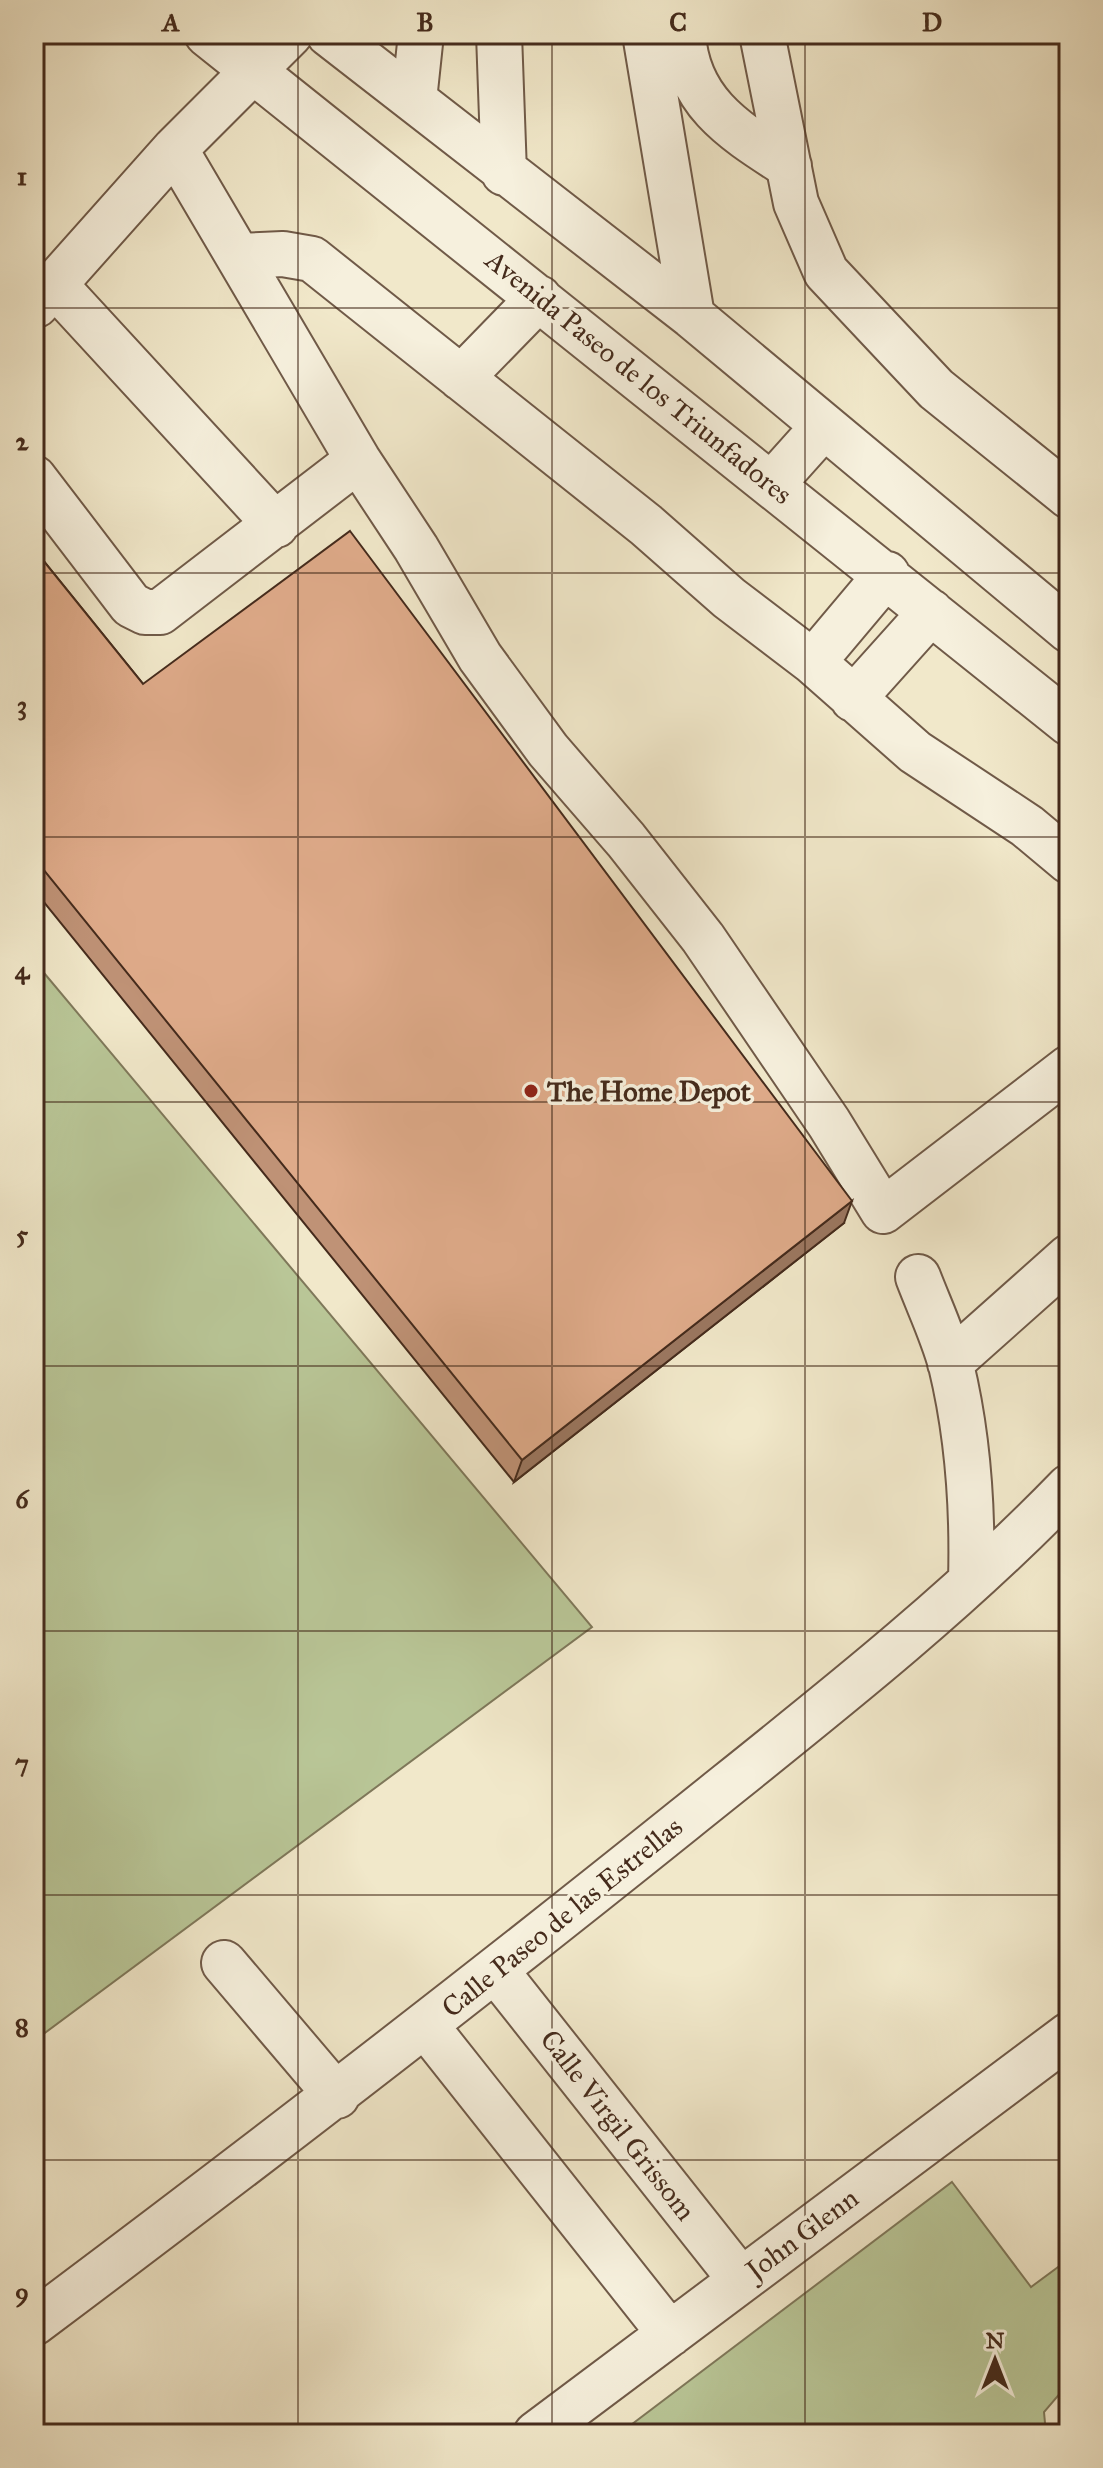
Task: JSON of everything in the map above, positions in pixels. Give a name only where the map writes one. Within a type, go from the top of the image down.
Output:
[{"type":"street","name":"Avenida Paseo de los Triunfadores","points":[[207,34],[887,574],[1069,723]]},
{"type":"street","points":[[276,525],[44,296],[175,149],[290,34]]},
{"type":"street","points":[[329,34],[504,173],[692,316],[1069,630]]},
{"type":"street","points":[[414,100],[421,34]]},
{"type":"street","points":[[499,34],[504,173]]},
{"type":"street","points":[[645,34],[692,316]]},
{"type":"street","points":[[683,34],[685,61],[697,91],[751,142],[789,166]]},
{"type":"street","points":[[762,34],[796,203],[826,272],[851,303],[936,389],[1069,496]]},
{"type":"street","points":[[175,149],[241,256],[358,460],[416,548],[480,657],[548,750],[626,840],[703,938],[837,1135],[883,1211],[1069,1068]]},
{"type":"street","points":[[241,256],[283,254],[312,259],[646,525],[729,598],[813,662],[915,752],[1027,826],[1069,861]]},
{"type":"street","points":[[461,378],[539,298]]},
{"type":"street","points":[[772,484],[824,426]]},
{"type":"street","points":[[34,478],[131,605],[145,612],[160,612],[175,604],[358,460]]},
{"type":"street","points":[[813,662],[887,574]]},
{"type":"street","points":[[853,699],[931,612]]},
{"type":"street","points":[[950,1363],[1069,1257]]},
{"type":"street","points":[[918,1277],[950,1363],[973,1507],[971,1581]]},
{"type":"street","name":"Calle Paseo de las Estrellas","points":[[34,2323],[337,2096],[908,1639],[1025,1532],[1069,1487]]},
{"type":"street","points":[[1025,1532],[1069,1523]]},
{"type":"street","points":[[224,1963],[337,2096]]},
{"type":"street","name":"Calle Virgil Grissom","points":[[496,1971],[740,2279]]},
{"type":"street","points":[[426,2026],[670,2334]]},
{"type":"street","name":"John Glenn","points":[[536,2434],[1069,2035]]},
{"type":"green space","points":[[34,961],[592,1627],[34,2041]]},
{"type":"green space","points":[[952,2182],[1031,2287],[1069,2259],[1069,2383],[1044,2412],[1046,2434],[619,2434]]},
{"type":"building","points":[[350,531],[852,1201],[522,1460],[34,858],[34,549],[143,684]]},
{"type":"place","name":"The Home Depot","points":[[531,1091]]}]
